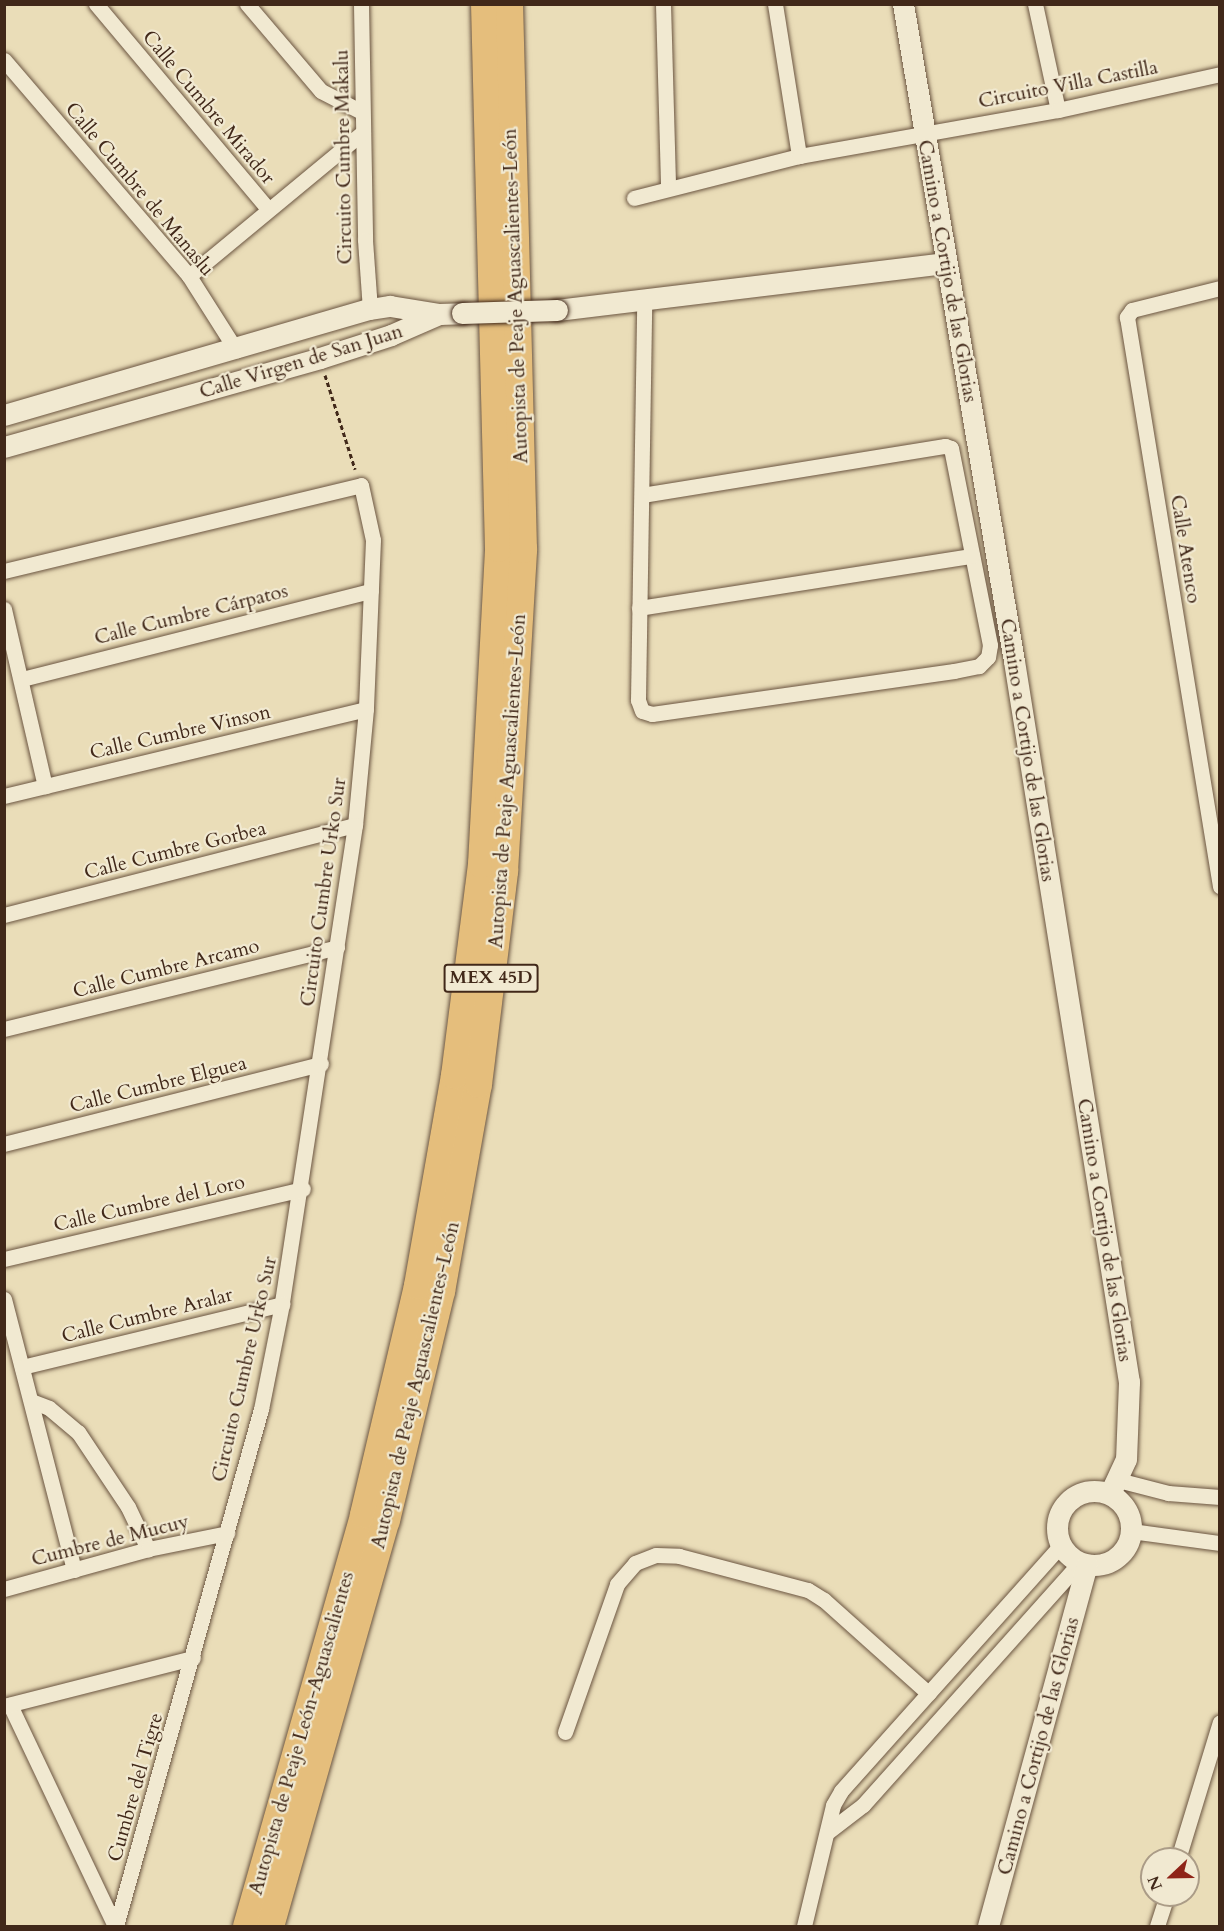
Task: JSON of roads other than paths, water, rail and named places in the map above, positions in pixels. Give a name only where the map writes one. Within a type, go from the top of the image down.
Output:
[{"type":"highway","name":"Autopista de Peaje León-Aguascalientes","points":[[246,1926],[363,1514],[417,1285],[454,1075],[481,864],[498,548],[484,4]]},
{"type":"highway","name":"Autopista de Peaje Aguascalientes-León","points":[[270,1926],[386,1520],[441,1291],[481,1060],[504,871],[523,549],[509,4]]},
{"type":"street","name":"Calle Cumbre Mirador","points":[[96,4],[268,209]]},
{"type":"street","points":[[247,4],[321,91],[362,112]]},
{"type":"street","name":"Circuito Cumbre Makalu","points":[[361,4],[362,112],[370,309]]},
{"type":"street","points":[[663,4],[668,188]]},
{"type":"street","points":[[775,4],[799,156]]},
{"type":"street","name":"Camino a Cortijo de las Glorias","points":[[903,4],[1016,673],[1129,1382],[1129,1431],[1114,1487]]},
{"type":"street","points":[[1035,4],[1058,110]]},
{"type":"street","name":"Calle Cumbre de Manaslu","points":[[4,60],[189,276],[236,350]]},
{"type":"street","name":"Circuito Villa Castilla","points":[[634,198],[799,156],[1058,110],[1220,74]]},
{"type":"street","points":[[189,276],[363,132]]},
{"type":"street","points":[[439,314],[557,310],[946,263]]},
{"type":"street","name":"Calle Atenco","points":[[1220,288],[1132,310],[1126,317],[1220,886]]},
{"type":"street","points":[[642,495],[945,446],[954,453],[989,651],[979,666],[954,671],[651,714],[642,711],[638,700],[644,301]]},
{"type":"street","name":"Calle Virgen de San Juan","points":[[4,415],[236,350],[370,309],[404,307],[439,314]]},
{"type":"street","name":"Calle Virgen de San Juan","points":[[4,447],[320,358],[391,335],[439,314]]},
{"type":"street","name":"Circuito Cumbre Urko Sur","points":[[4,571],[361,485],[373,540],[366,709],[355,825],[303,1189],[261,1409],[194,1658]]},
{"type":"street","points":[[639,608],[972,556]]},
{"type":"street","name":"Calle Cumbre Cárpatos","points":[[21,679],[371,591]]},
{"type":"street","points":[[4,609],[45,786]]},
{"type":"street","name":"Calle Cumbre Vinson","points":[[4,796],[366,709]]},
{"type":"street","name":"Calle Cumbre Gorbea","points":[[4,915],[355,825]]},
{"type":"street","name":"Calle Cumbre Arcamo","points":[[4,1029],[337,947]]},
{"type":"street","name":"Calle Cumbre Elguea","points":[[4,1144],[321,1064]]},
{"type":"street","name":"Calle Cumbre del Loro","points":[[4,1259],[303,1189]]},
{"type":"street","points":[[4,1299],[74,1570]]},
{"type":"street","name":"Calle Cumbre Aralar","points":[[22,1367],[282,1304]]},
{"type":"street","points":[[31,1401],[49,1408],[78,1432],[128,1507],[148,1549]]},
{"type":"street","points":[[1114,1487],[1126,1509],[1131,1531],[1128,1543],[1116,1557],[1099,1564],[1083,1563],[1061,1545],[1058,1519],[1072,1497],[1084,1492],[1114,1487],[1220,1497]]},
{"type":"street","points":[[1131,1531],[1220,1543]]},
{"type":"street","name":"Cumbre de Mucuy","points":[[4,1589],[148,1549],[227,1533]]},
{"type":"street","points":[[804,1926],[829,1831],[833,1805],[841,1791],[1061,1545]]},
{"type":"street","points":[[565,1732],[617,1584],[635,1563],[656,1555],[679,1557],[808,1590],[825,1600],[928,1694]]},
{"type":"street","points":[[829,1831],[862,1804],[1083,1563]]},
{"type":"street","name":"Camino a Cortijo de las Glorias","points":[[988,1926],[1083,1563]]},
{"type":"street","points":[[115,1926],[7,1706],[194,1658]]},
{"type":"street","name":"Cumbre del Tigre","points":[[115,1926],[194,1658]]},
{"type":"street","points":[[1182,1847],[1220,1722]]},
{"type":"street","points":[[1157,1926],[1163,1907]]}]
